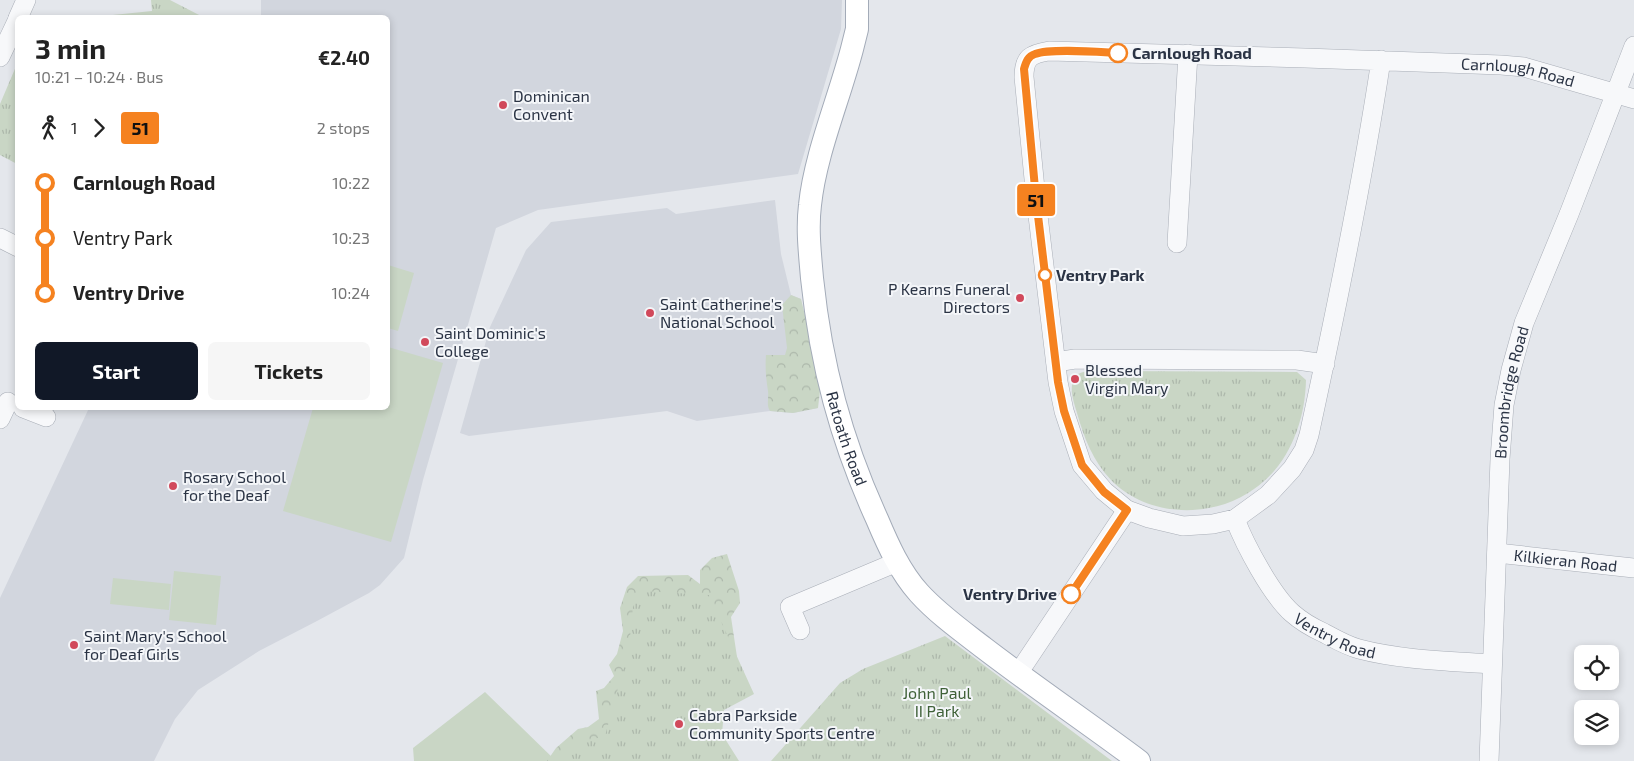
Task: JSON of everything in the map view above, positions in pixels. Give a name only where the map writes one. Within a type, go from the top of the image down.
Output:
[{"type":"main road","name":"Ratoath Road","points":[[858,0],[856,29],[852,49],[825,140],[811,197],[808,224],[821,342],[828,384],[839,424],[866,497],[897,562],[918,593],[950,622],[1017,674],[1139,761]]},
{"type":"street","points":[[19,15],[26,0]]},
{"type":"street","points":[[0,57],[15,24]]},
{"type":"street","name":"Broombridge Road","points":[[1489,761],[1491,664],[1500,459],[1504,405],[1511,370],[1524,323],[1625,96],[1634,46]]},
{"type":"street","name":"Carnlough Road","points":[[1056,362],[1036,199],[1024,69],[1027,59],[1034,54],[1049,51],[1188,54],[1524,67],[1625,96]]},
{"type":"street","points":[[1177,243],[1188,54]]},
{"type":"street","points":[[1325,364],[1297,360],[1075,359],[1056,362],[1064,411],[1082,465],[1104,492],[1127,510],[1149,518],[1182,526],[1213,524],[1235,519],[1268,495],[1292,469],[1304,450],[1325,364],[1368,144],[1381,60]]},
{"type":"street","points":[[0,238],[15,246]]},
{"type":"street","points":[[0,419],[12,403]]},
{"type":"street","points":[[29,410],[46,417]]},
{"type":"street","points":[[1017,674],[1127,510]]},
{"type":"street","name":"Ventry Road","points":[[1235,519],[1244,540],[1274,590],[1292,613],[1313,628],[1357,649],[1445,661],[1491,664]]},
{"type":"street","name":"Kilkieran Road","points":[[1497,553],[1634,568]]},
{"type":"street","points":[[800,630],[790,607],[897,562]]},
{"type":"shaded area","name":"Saint Dominic's College","points":[[261,0],[842,0],[841,29],[798,174],[538,210],[496,228],[423,480],[404,558],[380,585],[369,593],[259,651],[198,690],[175,719],[154,761],[0,761],[0,598],[88,410],[390,410],[390,15],[261,15]]},
{"type":"shaded area","name":"Saint Catherine's National School","points":[[775,200],[781,254],[791,295],[801,299],[818,408],[793,413],[770,411],[697,421],[667,411],[469,436],[460,433],[490,327],[526,250],[551,222],[667,208],[676,214]]},
{"type":"green space","points":[[151,0],[170,0],[199,15],[113,15],[152,11]]},
{"type":"green space","points":[[15,69],[15,163],[0,155],[0,104]]},
{"type":"green space","points":[[390,266],[414,273],[398,331],[390,329]]},
{"type":"green space","points":[[791,295],[801,299],[821,382],[818,408],[793,413],[770,411],[766,369],[766,355],[785,355],[787,348],[782,305]]},
{"type":"green space","points":[[390,348],[443,363],[391,542],[283,511],[312,410],[390,410]]},
{"type":"green space","points":[[1100,371],[1297,372],[1306,380],[1305,396],[1293,441],[1277,468],[1266,479],[1238,499],[1220,506],[1181,510],[1143,502],[1126,493],[1111,480],[1094,457],[1086,440],[1073,400],[1072,385],[1075,377],[1080,373]]},
{"type":"green space","points":[[727,554],[739,591],[740,603],[731,617],[738,671],[632,720],[572,761],[547,761],[556,748],[578,729],[588,727],[599,719],[596,691],[604,688],[614,676],[609,665],[617,654],[623,631],[620,608],[627,587],[638,576],[688,575],[700,584],[700,570],[712,558]]},
{"type":"green space","points":[[174,571],[221,576],[216,625],[169,620]]},
{"type":"green space","points":[[113,578],[171,584],[169,610],[110,604]]},
{"type":"green space","points":[[643,591],[709,595],[754,694],[724,710],[722,734],[739,761],[558,761],[575,744],[605,736],[629,648],[633,606]]},
{"type":"green space","name":"John Paul II Park","points":[[945,636],[1112,761],[771,761],[840,683],[863,669]]},
{"type":"green space","points":[[485,692],[556,761],[414,761],[413,748]]},
{"type":"bus line","name":"51","points":[[1071,594],[1127,510],[1104,492],[1082,465],[1064,411],[1058,382],[1036,199],[1024,69],[1027,59],[1034,54],[1049,51],[1118,53]]},
{"type":"place","name":"Carnlough Road","points":[[1118,53]]},
{"type":"place","name":"Dominican Convent","points":[[503,105]]},
{"type":"place","name":"Ventry Park","points":[[1045,275]]},
{"type":"place","name":"P Kearns Funeral Directors","points":[[1020,298]]},
{"type":"place","name":"Saint Catherine's National School","points":[[650,313]]},
{"type":"place","name":"Saint Dominic's College","points":[[425,342]]},
{"type":"place","name":"Blessed Virgin Mary","points":[[1075,379]]},
{"type":"place","name":"Rosary School for the Deaf","points":[[173,486]]},
{"type":"place","name":"Ventry Drive","points":[[1071,594]]},
{"type":"place","name":"Saint Mary's School for Deaf Girls","points":[[74,645]]},
{"type":"place","name":"Cabra Parkside Community Sports Centre","points":[[679,724]]}]
